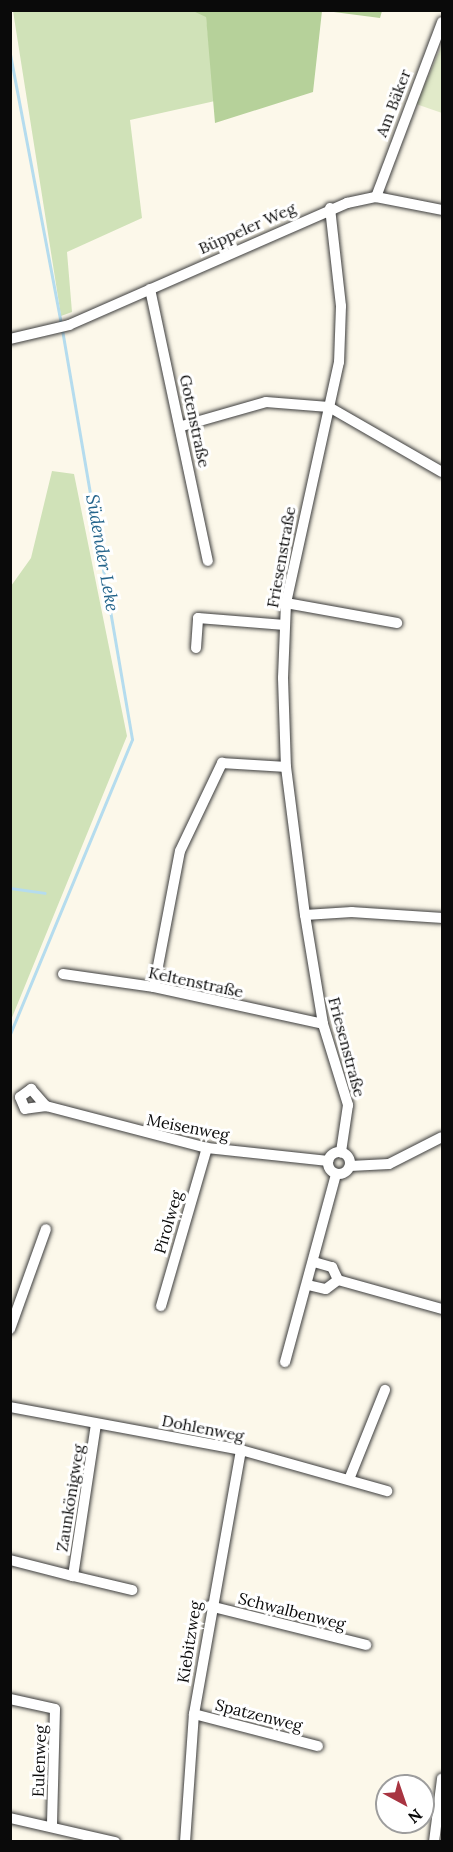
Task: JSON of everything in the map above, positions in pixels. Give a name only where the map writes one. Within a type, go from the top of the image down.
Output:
[{"type":"street","name":"Am Bäker","points":[[376,197],[442,22]]},
{"type":"street","name":"Büppeler Weg","points":[[10,339],[71,325],[330,208],[376,197],[442,210]]},
{"type":"street","name":"Friesenstraße","points":[[330,208],[341,306],[339,362],[286,603],[286,767],[322,1024],[348,1106],[341,1152]]},
{"type":"street","name":"Gotenstraße","points":[[150,289],[182,426],[207,561]]},
{"type":"street","points":[[182,426],[266,402],[329,406],[442,472]]},
{"type":"street","points":[[286,603],[397,623]]},
{"type":"street","points":[[196,648],[198,618],[285,626]]},
{"type":"street","points":[[154,987],[180,851],[222,763],[286,767]]},
{"type":"street","points":[[305,915],[352,912],[442,918]]},
{"type":"street","name":"Keltenstraße","points":[[63,974],[154,987],[322,1024]]},
{"type":"street","name":"Meisenweg","points":[[46,1106],[207,1148],[328,1161]]},
{"type":"street","points":[[336,1174],[350,1166],[389,1164],[442,1137]]},
{"type":"street","name":"Pirolweg","points":[[161,1306],[207,1148]]},
{"type":"street","points":[[285,1362],[308,1285],[336,1174],[328,1161],[341,1152],[350,1166]]},
{"type":"street","points":[[10,1329],[46,1229]]},
{"type":"street","points":[[314,1262],[332,1267],[338,1280]]},
{"type":"street","points":[[308,1285],[326,1289],[338,1280]]},
{"type":"street","points":[[338,1280],[442,1308]]},
{"type":"street","points":[[350,1477],[385,1390]]},
{"type":"street","name":"Dohlenweg","points":[[10,1407],[241,1450],[350,1477],[387,1491]]},
{"type":"street","name":"Zaunkönigweg","points":[[74,1576],[96,1424]]},
{"type":"street","name":"Kiebitzweg","points":[[185,1842],[194,1714],[210,1606],[241,1450]]},
{"type":"street","name":"Zaunkönigweg","points":[[10,1560],[132,1590]]},
{"type":"street","name":"Schwalbenweg","points":[[210,1606],[366,1645]]},
{"type":"street","name":"Eulenweg","points":[[10,1699],[55,1709],[52,1824]]},
{"type":"street","name":"Spatzenweg","points":[[194,1714],[318,1746]]},
{"type":"street","points":[[434,1842],[442,1779]]},
{"type":"street","points":[[10,1818],[52,1824],[115,1842]]},
{"type":"green space","points":[[193,10],[206,16],[215,101],[130,120],[142,218],[67,252],[72,312],[61,316],[13,11]]},
{"type":"green space","points":[[193,11],[322,11],[313,92],[215,123],[206,17]]},
{"type":"green space","points":[[326,11],[382,11],[380,18]]},
{"type":"green space","points":[[442,45],[442,113],[416,104]]},
{"type":"green space","points":[[52,471],[74,474],[127,736],[11,1020],[11,586],[31,558]]},
{"type":"waterway","name":"Südender Leke","points":[[10,54],[61,324]]},
{"type":"waterway","name":"Südender Leke","points":[[10,1034],[132,739],[62,330]]},
{"type":"waterway","points":[[10,888],[45,893]]}]
